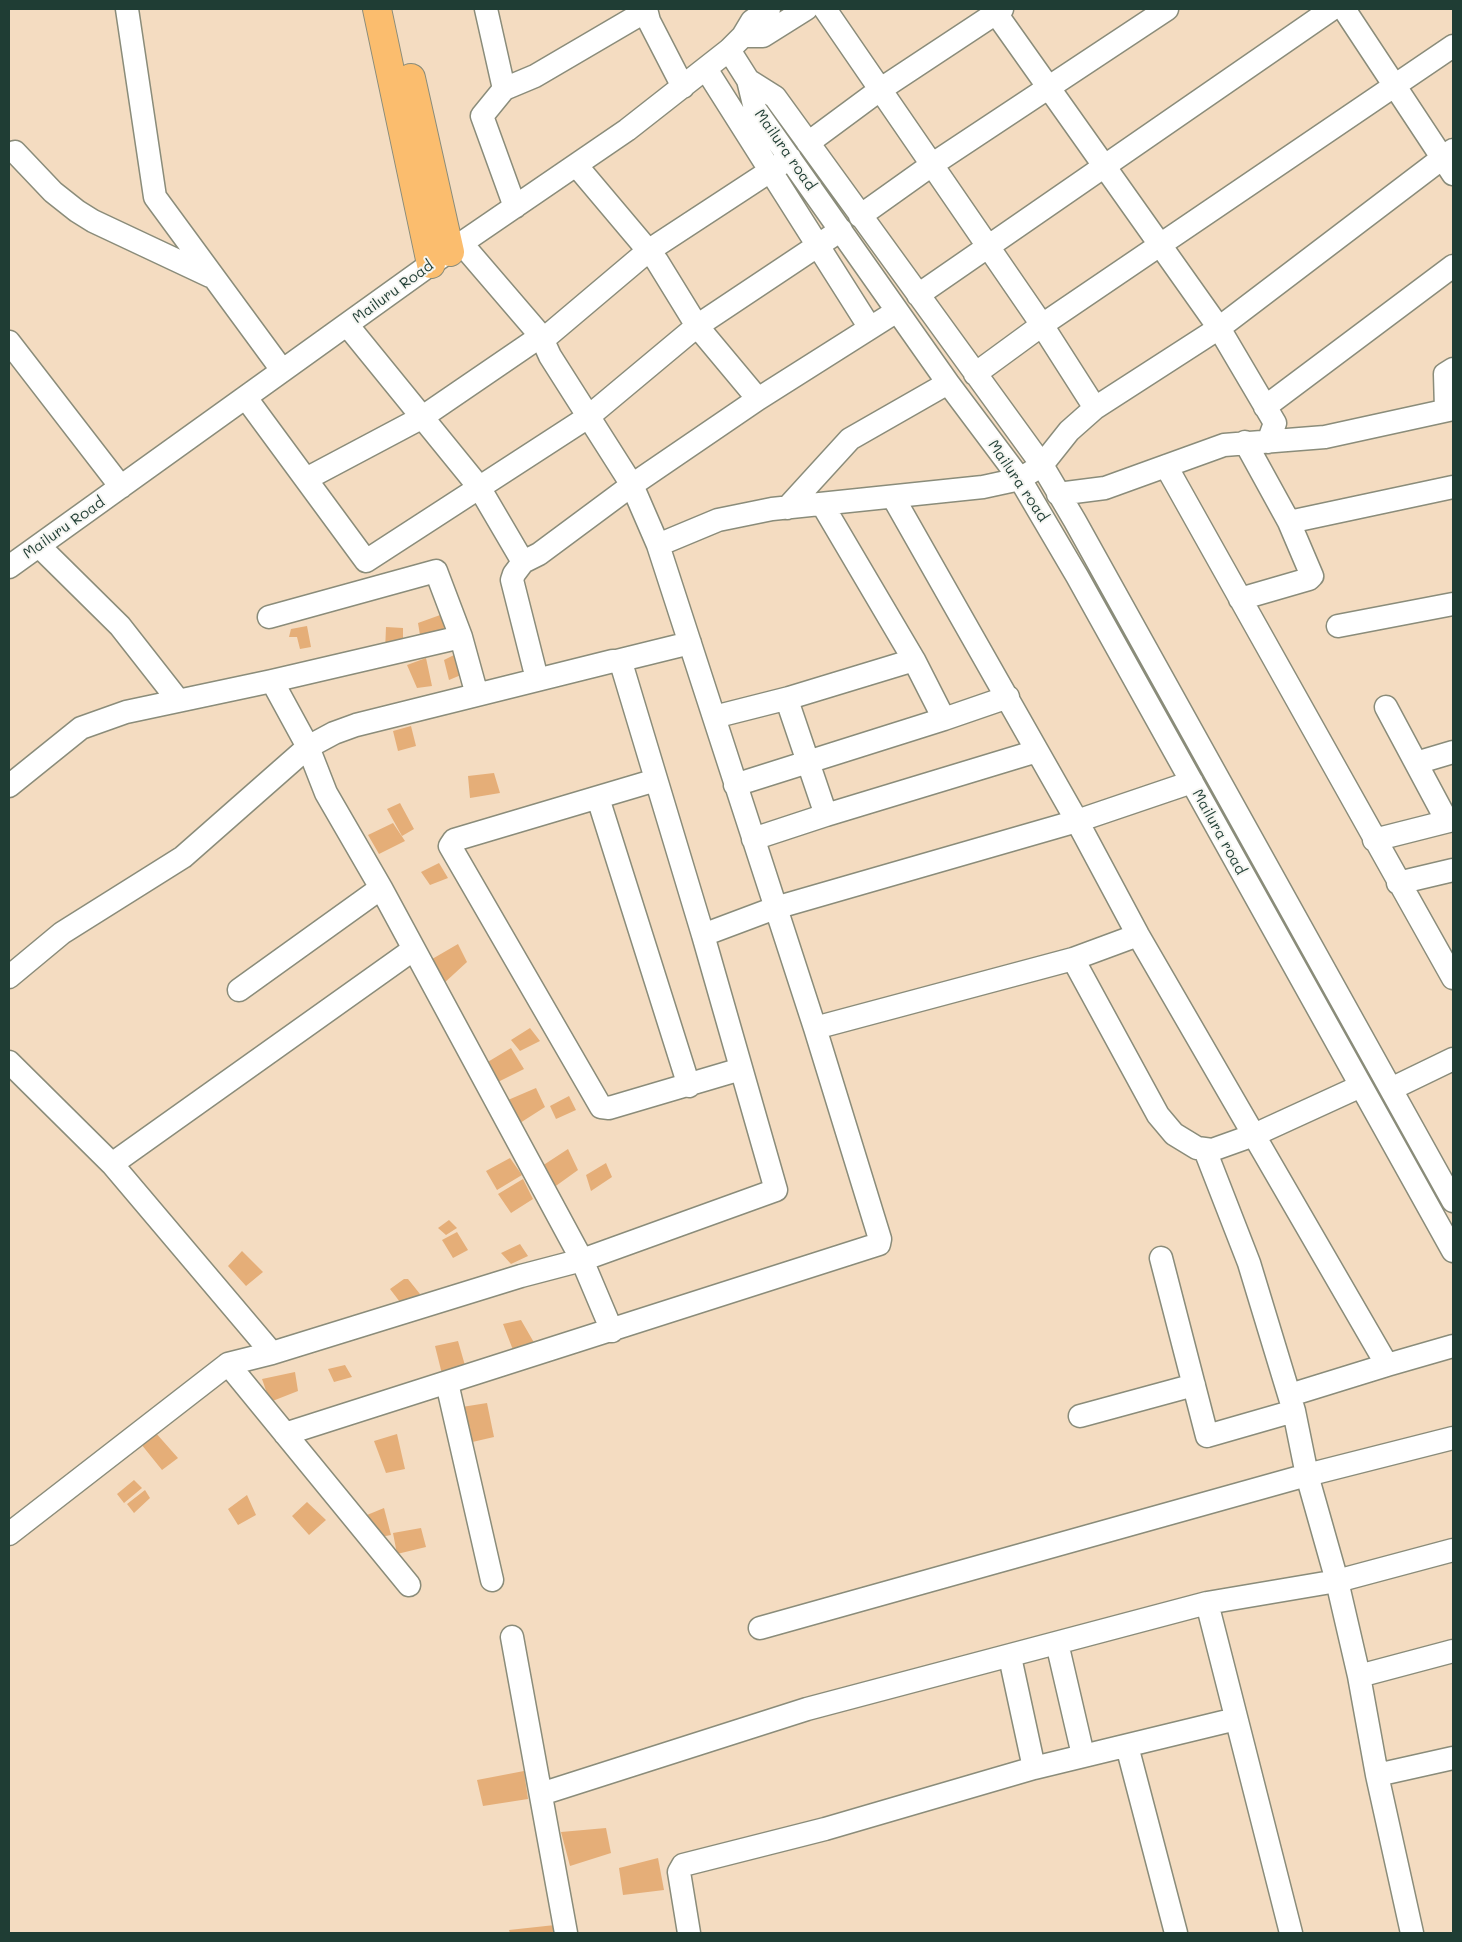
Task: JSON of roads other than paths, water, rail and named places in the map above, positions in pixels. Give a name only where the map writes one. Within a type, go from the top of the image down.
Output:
[{"type":"main road","points":[[377,9],[448,253]]},
{"type":"main road","points":[[395,9],[448,253]]},
{"type":"street","points":[[127,9],[155,197],[282,370]]},
{"type":"street","points":[[486,9],[504,89]]},
{"type":"street","name":"Mailuru Road","points":[[9,567],[246,398],[282,370],[348,326],[448,253],[627,130],[706,69],[769,9]]},
{"type":"street","points":[[748,80],[743,32],[763,36],[806,9]]},
{"type":"street","points":[[825,9],[1042,325],[1095,408]]},
{"type":"street","points":[[860,216],[933,164],[1167,9]]},
{"type":"street","points":[[918,296],[1332,9]]},
{"type":"street","points":[[658,545],[718,520],[788,508],[983,487],[1020,479],[1042,465],[1069,432],[1095,408],[1219,328],[1449,160],[1396,87],[1344,9]]},
{"type":"street","points":[[515,207],[482,116],[504,89],[535,76],[646,10],[683,87]]},
{"type":"street","points":[[808,143],[881,89],[997,10],[1049,88],[1219,328],[1275,423],[1268,442]]},
{"type":"street","points":[[975,374],[1042,325],[1396,87],[1453,46]]},
{"type":"street","points":[[706,69],[870,328]]},
{"type":"street","name":"Mailura road","points":[[748,80],[775,97],[1042,465],[1075,521],[1453,1201]]},
{"type":"street","name":"Mailura road","points":[[748,80],[753,105],[948,383],[1020,479],[1077,576],[1453,1251]]},
{"type":"street","points":[[15,152],[53,192],[77,211],[93,221],[213,277]]},
{"type":"street","points":[[306,480],[421,418],[541,336],[545,338],[648,251],[790,158]]},
{"type":"street","points":[[576,165],[657,260],[697,326],[758,399]]},
{"type":"street","points":[[246,398],[366,561],[588,417],[697,326],[841,230]]},
{"type":"street","points":[[285,1434],[880,1244],[815,1028],[658,545],[655,542],[632,485],[550,356],[541,336],[448,253]]},
{"type":"street","points":[[1265,407],[1453,266]]},
{"type":"street","points":[[537,679],[512,580],[523,562],[539,554],[632,485],[758,399],[897,311]]},
{"type":"street","points":[[348,326],[479,488],[523,562]]},
{"type":"street","points":[[9,342],[121,487]]},
{"type":"street","points":[[1058,494],[1105,488],[1224,445],[1325,437],[1450,409],[1445,374],[1453,370]]},
{"type":"street","points":[[788,508],[850,439],[948,383]]},
{"type":"street","points":[[1240,599],[1311,578],[1289,522],[1245,442]]},
{"type":"street","points":[[1166,466],[1398,883],[1445,951],[1453,978]]},
{"type":"street","points":[[1289,522],[1453,487]]},
{"type":"street","points":[[893,497],[1008,697],[1036,752],[1077,820],[1138,935],[1387,1365]]},
{"type":"street","points":[[822,504],[914,660],[944,719]]},
{"type":"street","points":[[39,546],[120,626],[178,700]]},
{"type":"street","points":[[269,618],[436,570],[461,637],[477,695]]},
{"type":"street","points":[[1338,626],[1453,604]]},
{"type":"street","points":[[9,786],[81,728],[126,712],[272,681],[461,637]]},
{"type":"street","points":[[9,977],[62,933],[183,857],[308,747],[334,733],[356,725],[537,679],[690,643]]},
{"type":"street","points":[[714,717],[789,698],[914,660]]},
{"type":"street","points":[[9,1534],[228,1364],[272,1353],[521,1276],[582,1260],[776,1190],[703,935],[622,666],[617,661]]},
{"type":"street","points":[[272,681],[308,747],[326,793],[381,888],[582,1260],[612,1331]]},
{"type":"street","points":[[735,784],[944,719],[1008,697]]},
{"type":"street","points":[[789,698],[788,703],[826,815]]},
{"type":"street","points":[[1374,840],[1450,821],[1386,707]]},
{"type":"street","points":[[753,840],[826,815],[1036,752]]},
{"type":"street","points":[[1416,763],[1453,752]]},
{"type":"street","points":[[656,780],[454,840],[450,846],[601,1107],[609,1108],[689,1086],[741,1069]]},
{"type":"street","points":[[703,935],[775,908],[1077,820],[1192,782]]},
{"type":"street","points":[[598,798],[689,1086]]},
{"type":"street","points":[[1398,883],[1453,870]]},
{"type":"street","points":[[239,990],[381,888]]},
{"type":"street","points":[[815,1028],[1073,959],[1138,935]]},
{"type":"street","points":[[112,1164],[414,949]]},
{"type":"street","points":[[1073,959],[1158,1115],[1174,1134],[1184,1141],[1205,1150],[1254,1135],[1361,1086]]},
{"type":"street","points":[[1391,1089],[1453,1059]]},
{"type":"street","points":[[9,1062],[112,1164],[272,1353]]},
{"type":"street","points":[[1205,1150],[1248,1263],[1292,1403],[1307,1475],[1337,1581],[1359,1676],[1377,1775],[1412,1933]]},
{"type":"street","points":[[1161,1258],[1207,1436],[1387,1365],[1453,1346]]},
{"type":"street","points":[[228,1364],[409,1585]]},
{"type":"street","points":[[447,1383],[492,1580]]},
{"type":"street","points":[[1080,1416],[1194,1385]]},
{"type":"street","points":[[760,1628],[1307,1475],[1453,1438]]},
{"type":"street","points":[[541,1794],[807,1709],[1207,1604],[1337,1581],[1453,1550]]},
{"type":"street","points":[[1207,1604],[1291,1933]]},
{"type":"street","points":[[512,1637],[566,1933]]},
{"type":"street","points":[[1057,1644],[1083,1755]]},
{"type":"street","points":[[1359,1676],[1453,1651]]},
{"type":"street","points":[[1010,1657],[1034,1768]]},
{"type":"street","points":[[689,1933],[679,1872],[683,1865],[825,1828],[1083,1755],[1236,1719]]},
{"type":"street","points":[[1127,1746],[1176,1933]]},
{"type":"street","points":[[1377,1775],[1453,1758]]}]
